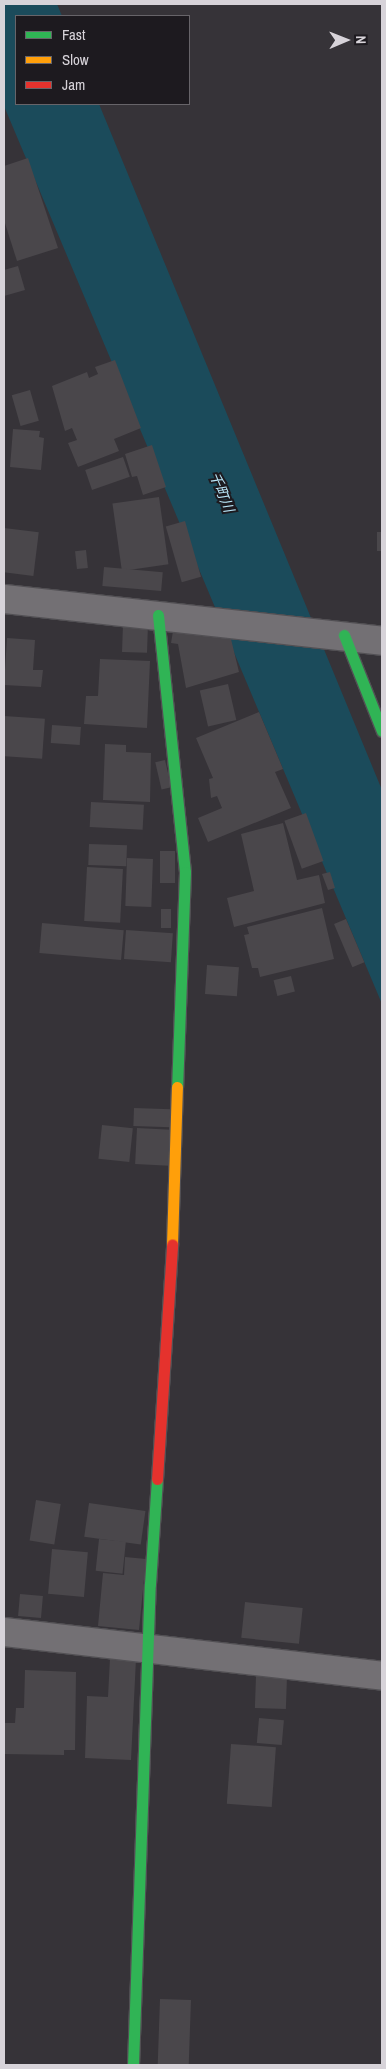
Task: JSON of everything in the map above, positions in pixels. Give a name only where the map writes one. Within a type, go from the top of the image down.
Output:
[{"type":"street","points":[[4,599],[158,615],[187,620],[344,635],[382,641]]},
{"type":"street","points":[[133,2065],[150,1652],[150,1584],[171,1261],[185,872],[158,615]]},
{"type":"street","points":[[344,635],[382,731]]},
{"type":"street","points":[[4,1632],[150,1652],[382,1676]]},
{"type":"water","name":"千町川","points":[[4,4],[57,4],[62,15],[15,15],[15,105],[99,105],[382,790],[382,1004],[4,106]]},
{"type":"building","points":[[28,158],[58,248],[17,261],[4,220],[4,166]]},
{"type":"building","points":[[18,266],[25,290],[4,296],[4,270]]},
{"type":"building","points":[[115,360],[141,428],[114,439],[119,451],[78,467],[68,443],[77,440],[72,428],[65,431],[52,386],[87,372],[89,378],[98,374],[95,367]]},
{"type":"building","points":[[30,390],[39,421],[21,426],[12,395]]},
{"type":"building","points":[[13,429],[40,431],[39,437],[44,438],[41,470],[10,467]]},
{"type":"building","points":[[152,445],[166,487],[143,495],[137,476],[132,477],[125,454]]},
{"type":"building","points":[[123,457],[130,477],[92,490],[85,470]]},
{"type":"building","points":[[159,497],[168,564],[122,571],[112,504]]},
{"type":"building","points":[[185,521],[201,577],[182,582],[166,527]]},
{"type":"building","points":[[4,528],[39,532],[33,576],[4,572]]},
{"type":"building","points":[[377,532],[382,532],[382,551],[377,551]]},
{"type":"building","points":[[86,550],[88,568],[77,569],[75,551]]},
{"type":"building","points":[[104,567],[163,572],[161,591],[102,586]]},
{"type":"building","points":[[123,624],[148,625],[147,653],[122,652]]},
{"type":"building","points":[[173,631],[231,639],[239,672],[186,688],[178,644],[171,643]]},
{"type":"building","points":[[7,638],[35,640],[33,670],[43,670],[41,687],[4,685]]},
{"type":"building","points":[[100,659],[150,661],[147,728],[84,724],[86,696],[98,696]]},
{"type":"building","points":[[228,684],[236,720],[208,727],[200,691]]},
{"type":"building","points":[[259,712],[283,769],[275,772],[291,808],[208,842],[198,818],[222,808],[217,796],[211,798],[209,779],[213,778],[196,738]]},
{"type":"building","points":[[4,716],[45,719],[42,759],[4,756]]},
{"type":"building","points":[[52,725],[81,727],[80,745],[51,743]]},
{"type":"building","points":[[105,744],[126,745],[126,752],[151,753],[150,802],[103,800]]},
{"type":"building","points":[[165,760],[171,787],[162,790],[155,762]]},
{"type":"building","points":[[91,802],[144,805],[143,830],[90,827]]},
{"type":"building","points":[[306,813],[323,861],[302,869],[284,821]]},
{"type":"building","points":[[283,823],[297,880],[319,875],[325,903],[234,927],[227,898],[254,891],[241,834]]},
{"type":"building","points":[[89,844],[127,845],[126,866],[88,865]]},
{"type":"building","points":[[160,851],[175,851],[175,883],[160,883]]},
{"type":"building","points":[[127,858],[153,859],[151,907],[125,906]]},
{"type":"building","points":[[87,867],[123,869],[120,923],[84,921]]},
{"type":"building","points":[[330,872],[335,888],[328,890],[322,874]]},
{"type":"building","points":[[322,908],[334,959],[260,977],[258,968],[252,968],[244,935],[249,934],[247,927]]},
{"type":"building","points":[[161,909],[171,909],[171,928],[161,928]]},
{"type":"building","points":[[346,919],[364,962],[352,967],[334,924]]},
{"type":"building","points":[[42,923],[124,930],[121,960],[39,953]]},
{"type":"building","points":[[126,930],[173,933],[171,962],[124,959]]},
{"type":"building","points":[[207,965],[239,967],[237,996],[205,994]]},
{"type":"building","points":[[291,976],[295,992],[277,996],[274,980]]},
{"type":"building","points":[[134,1108],[171,1109],[170,1127],[133,1126]]},
{"type":"building","points":[[102,1125],[133,1128],[129,1162],[98,1159]]},
{"type":"building","points":[[137,1128],[171,1130],[169,1166],[135,1164]]},
{"type":"building","points":[[36,1500],[61,1504],[54,1544],[30,1540]]},
{"type":"building","points":[[89,1503],[145,1511],[141,1545],[84,1537]]},
{"type":"building","points":[[99,1539],[126,1542],[123,1574],[96,1571]]},
{"type":"building","points":[[52,1549],[88,1552],[84,1597],[48,1594]]},
{"type":"building","points":[[125,1557],[146,1559],[139,1630],[98,1626],[103,1573],[124,1575]]},
{"type":"building","points":[[20,1594],[43,1596],[41,1618],[18,1616]]},
{"type":"building","points":[[245,1602],[303,1608],[299,1644],[241,1638]]},
{"type":"building","points":[[110,1658],[136,1659],[131,1760],[85,1758],[87,1696],[108,1697]]},
{"type":"building","points":[[25,1670],[76,1672],[75,1750],[64,1750],[64,1755],[4,1754],[4,1723],[15,1723],[16,1708],[24,1708]]},
{"type":"building","points":[[256,1676],[287,1677],[286,1709],[255,1708]]},
{"type":"building","points":[[259,1718],[284,1720],[282,1745],[257,1743]]},
{"type":"building","points":[[231,1744],[276,1747],[272,1807],[227,1804]]},
{"type":"building","points":[[160,1999],[191,2000],[189,2065],[158,2065]]},
{"type":"traffic: fast","points":[[158,615],[185,872],[177,1087]]},
{"type":"traffic: fast","points":[[344,635],[382,731]]},
{"type":"traffic: fast","points":[[133,2065],[150,1584],[157,1479]]},
{"type":"traffic: slow","points":[[172,1244],[177,1087]]},
{"type":"traffic: jam","points":[[157,1479],[172,1244]]}]
